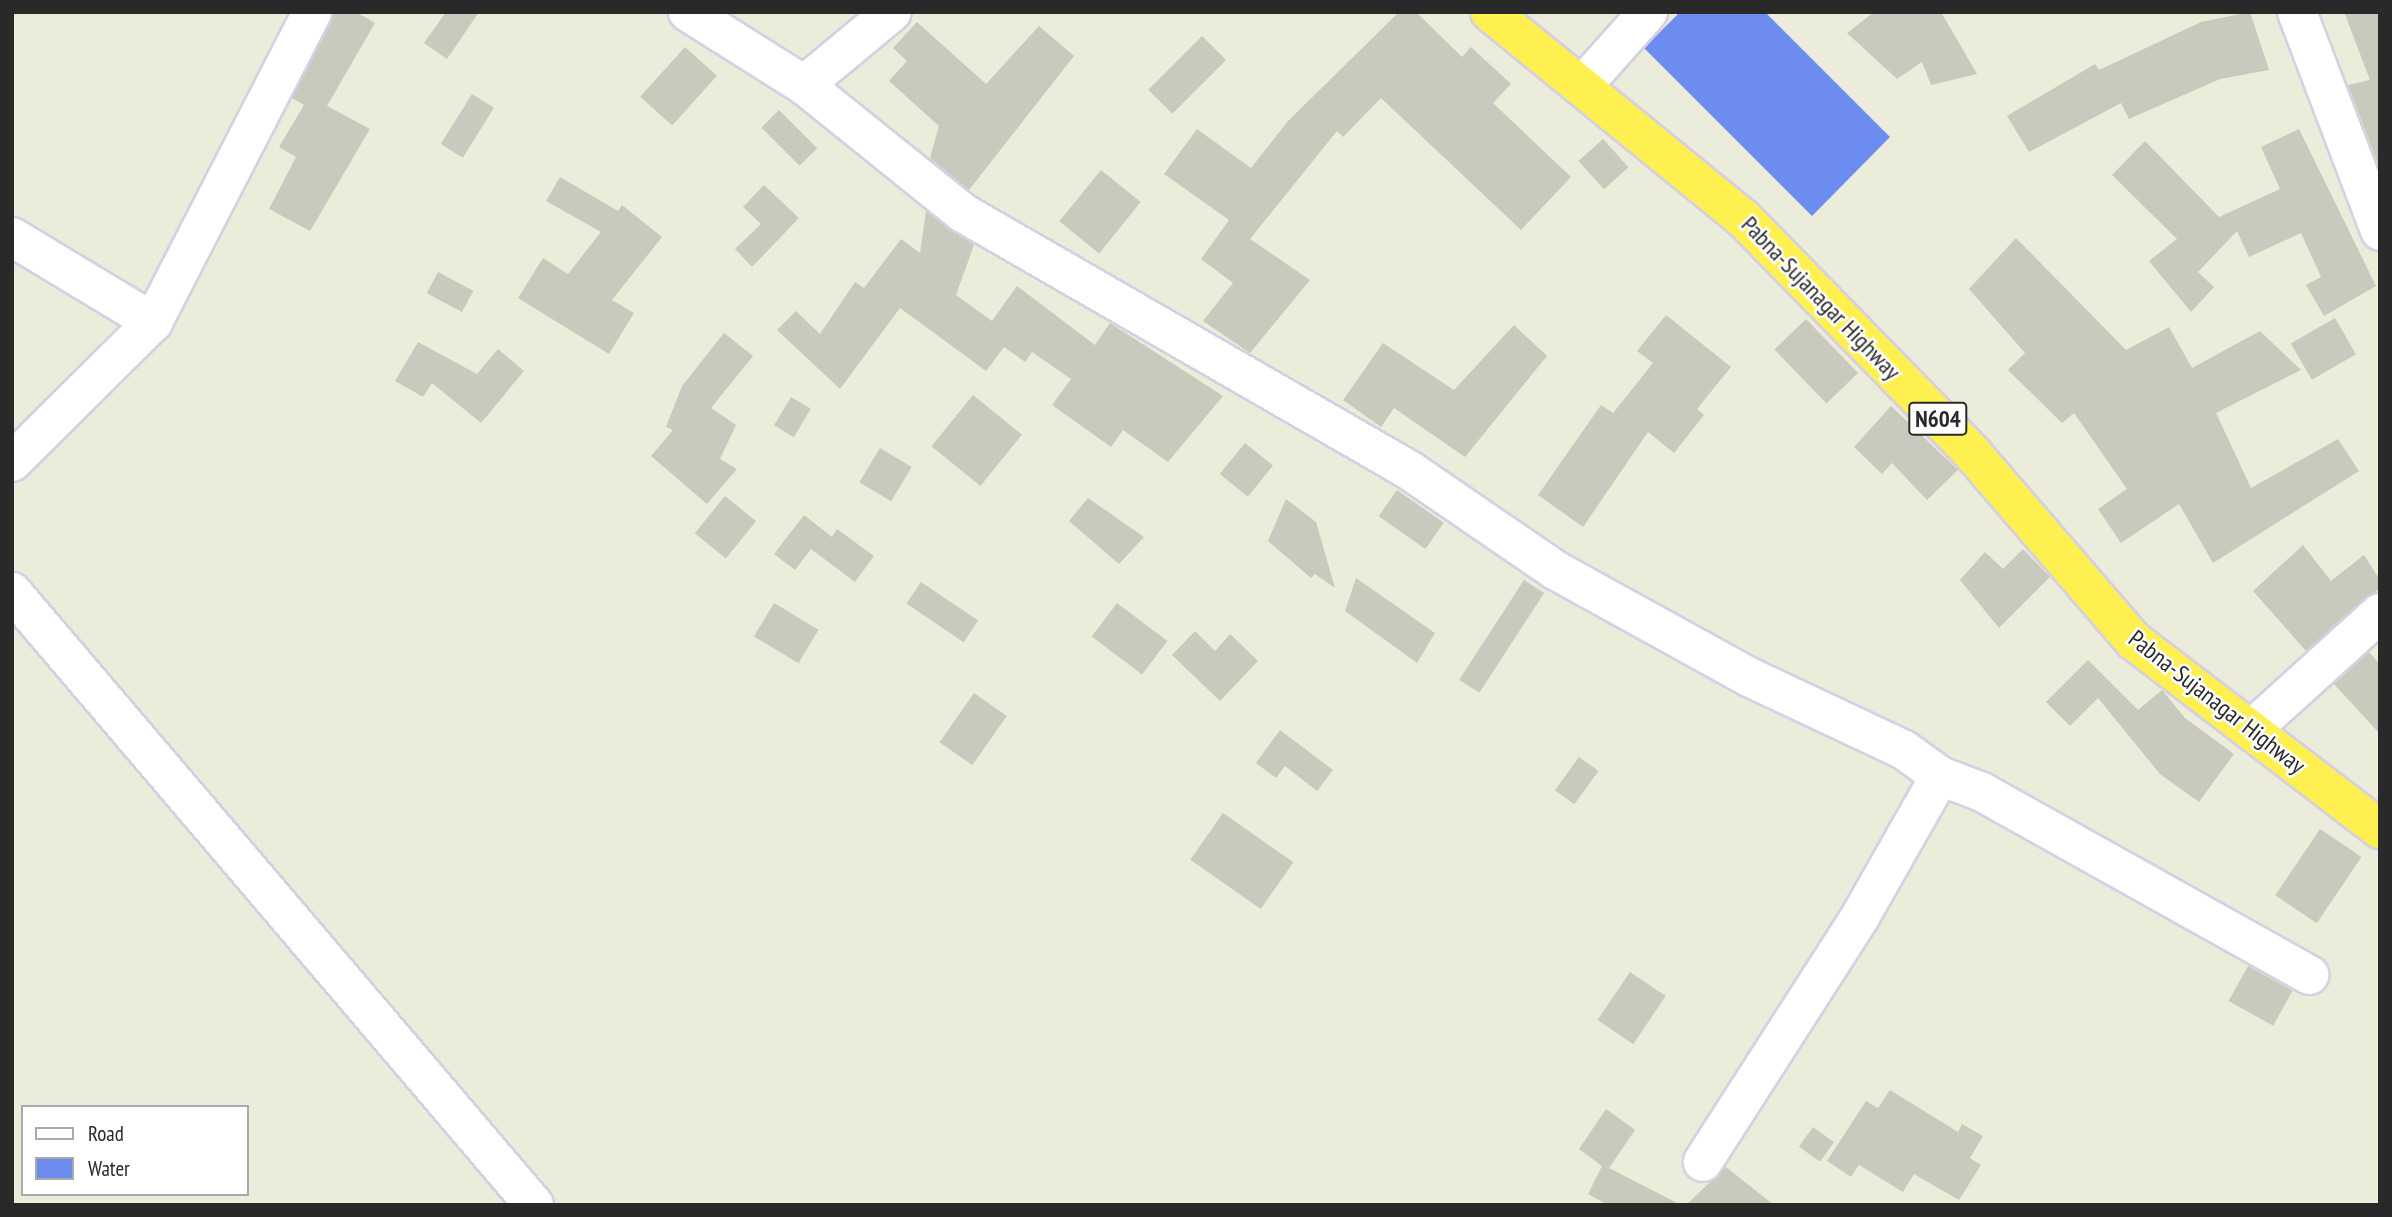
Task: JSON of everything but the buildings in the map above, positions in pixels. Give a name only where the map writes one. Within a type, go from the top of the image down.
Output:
[{"type":"highway","name":"Pabna-Sujanagar Highway","points":[[1490,12],[1583,85],[1744,219],[1973,454],[2134,641],[2380,828]]},
{"type":"street","points":[[12,462],[153,322],[312,12]]},
{"type":"street","points":[[688,12],[804,85],[963,213],[1409,470],[1555,570],[1749,677],[1904,750],[1940,776],[1983,792],[2309,975]]},
{"type":"street","points":[[804,85],[892,12]]},
{"type":"street","points":[[1583,85],[1648,12]]},
{"type":"street","points":[[2297,12],[2380,231]]},
{"type":"street","points":[[12,237],[153,322]]},
{"type":"street","points":[[12,592],[534,1205]]},
{"type":"street","points":[[2250,730],[2380,613]]},
{"type":"street","points":[[1703,1162],[1860,917],[1940,776]]},
{"type":"water","points":[[1680,12],[1765,12],[1890,137],[1812,216],[1644,48]]}]
